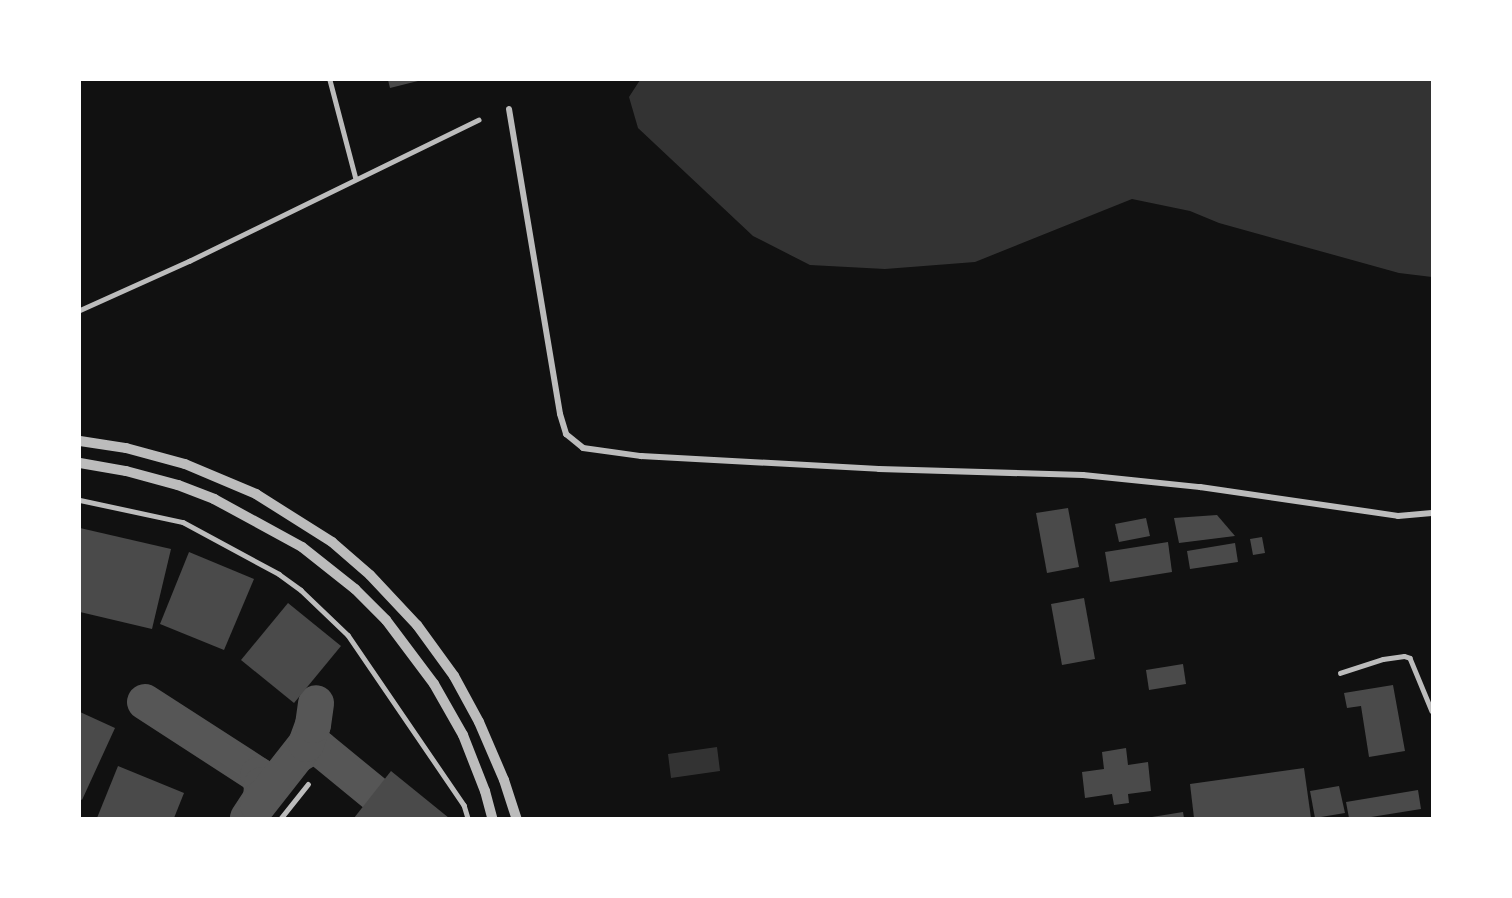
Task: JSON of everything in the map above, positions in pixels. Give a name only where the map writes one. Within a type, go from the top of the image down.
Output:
[{"type":"street","points":[[509,109],[560,414],[566,434],[584,448],[641,456],[879,469],[1083,475],[1200,487],[1398,516],[1432,513]]},
{"type":"street","points":[[80,441],[126,448],[185,464],[256,494],[332,542],[370,574],[417,625],[454,676],[483,732],[504,780],[516,819]]},
{"type":"street","points":[[80,464],[136,474],[178,485],[214,499],[302,547],[355,590],[386,620],[434,684],[463,735],[485,791],[492,819]]},
{"type":"lane","points":[[330,80],[356,179]]},
{"type":"lane","points":[[80,310],[478,120]]},
{"type":"lane","points":[[80,500],[183,522],[279,574],[301,590],[348,634],[464,805],[468,819]]},
{"type":"lane","points":[[1340,674],[1383,658],[1404,656],[1410,658],[1432,711]]},
{"type":"lane","points":[[281,819],[308,784]]},
{"type":"shaded area","points":[[640,80],[1432,80],[1432,277],[1399,273],[1219,223],[1190,211],[1132,199],[975,262],[885,269],[810,265],[753,236],[638,128],[629,97]]},
{"type":"shaded area","points":[[717,747],[720,771],[671,778],[668,754]]},
{"type":"building","points":[[388,80],[422,80],[390,88]]},
{"type":"building","points":[[1068,508],[1079,567],[1047,573],[1036,513]]},
{"type":"building","points":[[1217,515],[1235,536],[1179,543],[1174,518]]},
{"type":"building","points":[[1146,518],[1150,536],[1119,542],[1115,524]]},
{"type":"building","points":[[80,528],[171,549],[152,629],[80,612]]},
{"type":"building","points":[[1262,537],[1265,553],[1253,555],[1250,539]]},
{"type":"building","points":[[1168,542],[1172,572],[1110,582],[1105,552]]},
{"type":"building","points":[[1235,543],[1238,562],[1190,569],[1187,551]]},
{"type":"building","points":[[189,552],[254,579],[224,650],[160,624]]},
{"type":"building","points":[[1084,598],[1095,659],[1062,665],[1051,604]]},
{"type":"building","points":[[288,603],[341,646],[294,703],[241,660]]},
{"type":"building","points":[[1183,664],[1186,684],[1149,690],[1146,670]]},
{"type":"building","points":[[1393,685],[1405,751],[1369,757],[1361,706],[1347,708],[1344,693]]},
{"type":"building","points":[[80,712],[115,728],[82,800],[80,799]]},
{"type":"building","points":[[1126,748],[1128,765],[1148,762],[1151,791],[1128,794],[1129,803],[1114,805],[1112,794],[1085,798],[1082,772],[1104,769],[1102,752]]},
{"type":"building","points":[[118,766],[184,793],[174,818],[97,818]]},
{"type":"building","points":[[1304,768],[1311,818],[1194,818],[1190,784]]},
{"type":"building","points":[[391,771],[449,818],[354,818]]},
{"type":"building","points":[[1339,786],[1345,813],[1315,818],[1310,791]]},
{"type":"building","points":[[1418,790],[1421,809],[1365,818],[1349,818],[1346,802]]},
{"type":"building","points":[[1183,812],[1184,818],[1152,818],[1152,817]]},
{"type":"taxiway","points":[[145,702],[258,775],[262,785],[261,798],[248,818]]},
{"type":"taxiway","points":[[258,805],[306,744],[313,725],[316,703]]},
{"type":"taxiway","points":[[298,755],[309,748],[319,748],[374,793]]}]
